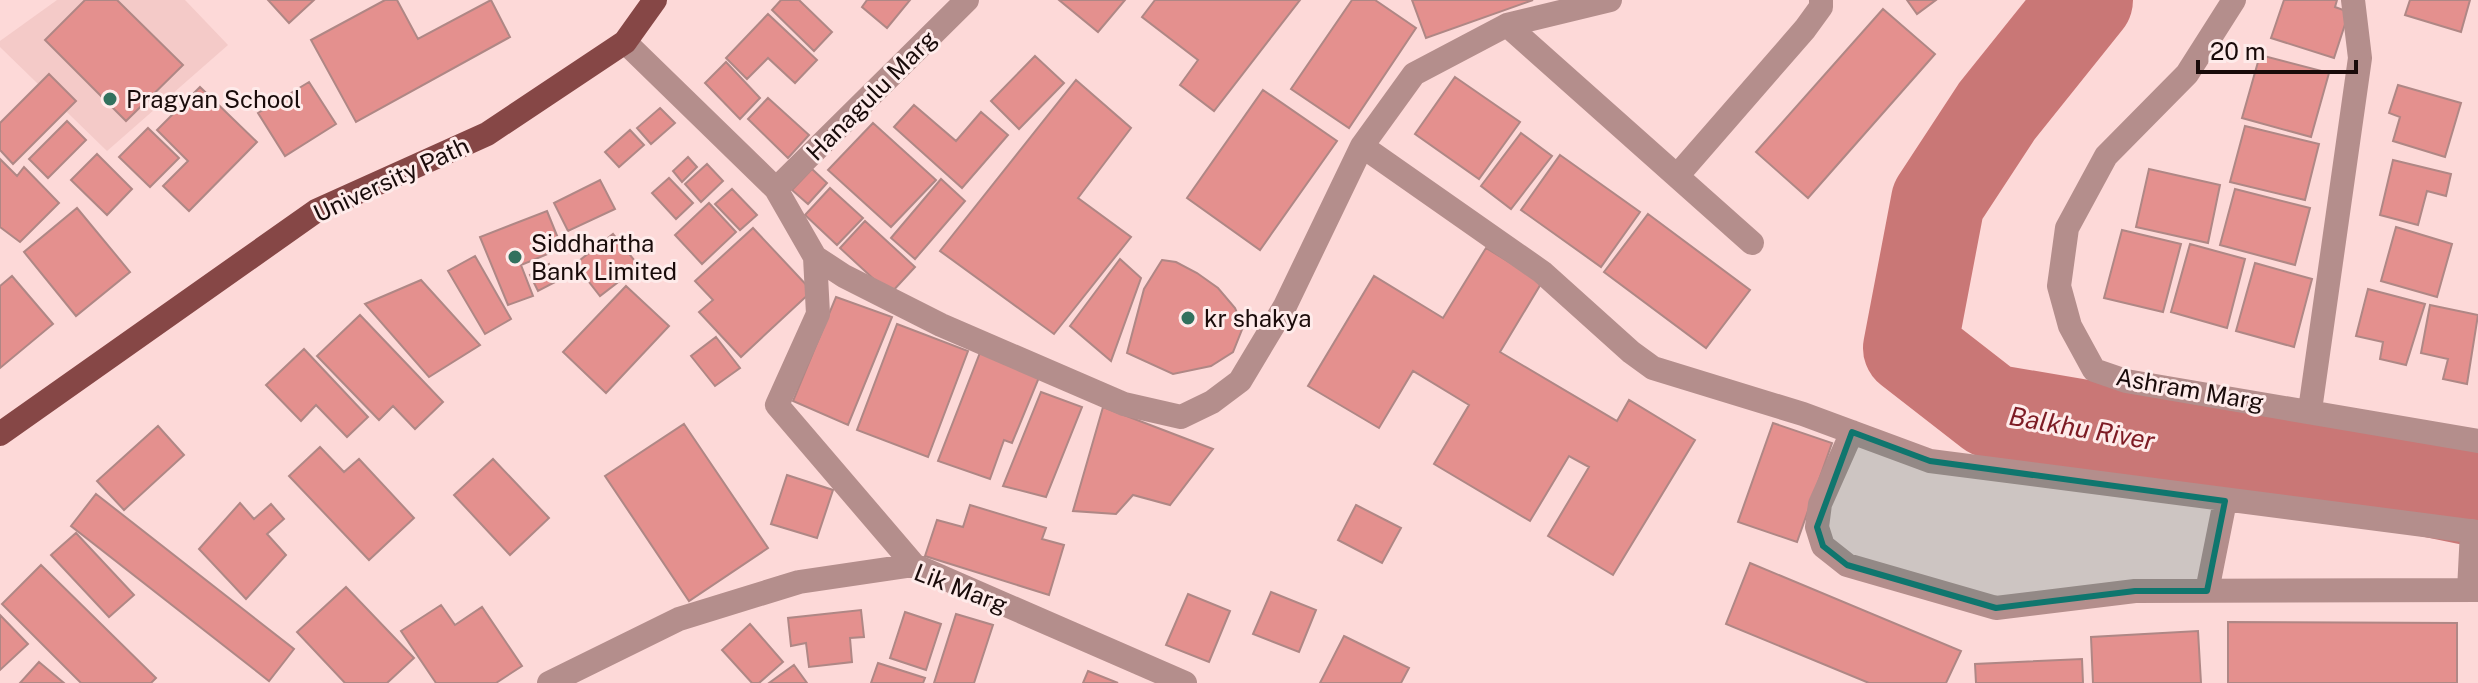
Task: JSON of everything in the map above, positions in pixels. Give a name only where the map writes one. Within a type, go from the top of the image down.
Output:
[{"type":"main road","name":"University Path","points":[[0,434],[316,211],[487,134],[625,42],[655,0]]},
{"type":"street","name":"Hanagulu Marg","points":[[776,189],[967,0]]},
{"type":"street","points":[[815,257],[844,276],[941,325],[1124,404],[1181,417],[1212,402],[1240,381],[1285,306],[1362,146],[1414,74],[1507,25],[1610,0]]},
{"type":"street","points":[[1677,176],[1805,29],[1821,7],[1821,0]]},
{"type":"street","name":"Ashram Marg","points":[[2234,0],[2187,74],[2106,156],[2067,228],[2059,286],[2070,326],[2094,370],[2126,381],[2478,441]]},
{"type":"street","points":[[2310,410],[2360,58],[2353,0]]},
{"type":"street","points":[[1507,25],[1752,243]]},
{"type":"street","points":[[625,42],[776,189],[815,257],[818,314],[777,405],[914,565]]},
{"type":"street","points":[[1362,146],[1542,272],[1653,368],[1852,432],[1930,461],[2475,531],[2473,590],[2135,591],[1996,608],[1847,565],[1823,546],[1817,527],[1820,504],[1852,432]]},
{"type":"street","points":[[2207,591],[2225,501]]},
{"type":"street","name":"Lik Marg","points":[[549,683],[679,619],[799,582],[914,565],[1185,683]]},
{"type":"highlighted area","points":[[1852,432],[1930,461],[2225,501],[2207,591],[2135,591],[1996,608],[1847,565],[1823,546],[1817,527]]},
{"type":"shaded area","name":"Pragyan School","points":[[57,0],[185,0],[228,45],[107,151],[0,47],[0,41]]},
{"type":"building","points":[[85,0],[117,0],[183,65],[126,121],[45,40]]},
{"type":"building","points":[[268,0],[314,0],[289,23]]},
{"type":"building","points":[[385,0],[397,0],[418,39],[491,0],[510,37],[356,122],[311,40]]},
{"type":"building","points":[[781,0],[799,0],[832,32],[814,51],[772,10]]},
{"type":"building","points":[[867,0],[910,0],[887,28],[862,7]]},
{"type":"building","points":[[1059,0],[1125,0],[1098,32]]},
{"type":"building","points":[[1155,0],[1300,0],[1214,111],[1180,85],[1198,60],[1142,17]]},
{"type":"building","points":[[1352,0],[1375,0],[1416,28],[1349,128],[1291,89]]},
{"type":"building","points":[[1412,0],[1533,0],[1426,38]]},
{"type":"building","points":[[1907,0],[1936,0],[1917,14]]},
{"type":"building","points":[[2284,0],[2337,0],[2335,7],[2349,12],[2334,58],[2271,38]]},
{"type":"building","points":[[2410,0],[2470,0],[2461,32],[2405,15]]},
{"type":"building","points":[[1883,9],[1935,54],[1808,198],[1756,152]]},
{"type":"building","points":[[768,14],[817,60],[795,83],[768,58],[747,79],[726,58]]},
{"type":"building","points":[[2260,55],[2329,73],[2311,137],[2242,118]]},
{"type":"building","points":[[1035,56],[1064,83],[1019,129],[991,101]]},
{"type":"building","points":[[726,62],[760,98],[740,119],[705,83]]},
{"type":"building","points":[[49,74],[76,101],[13,164],[0,150],[0,123]]},
{"type":"building","points":[[1455,77],[1520,122],[1479,179],[1415,134]]},
{"type":"building","points":[[1076,80],[1131,128],[1078,198],[1131,237],[1054,334],[940,251]]},
{"type":"building","points":[[309,82],[336,124],[285,156],[258,113]]},
{"type":"building","points":[[2398,85],[2461,103],[2445,157],[2393,141],[2400,117],[2389,113]]},
{"type":"building","points":[[200,87],[257,142],[189,211],[163,186],[188,161],[157,130]]},
{"type":"building","points":[[1263,90],[1337,141],[1260,250],[1187,198]]},
{"type":"building","points":[[768,98],[809,135],[788,158],[748,119]]},
{"type":"building","points":[[914,105],[956,141],[981,112],[1008,135],[962,188],[894,127]]},
{"type":"building","points":[[660,108],[675,123],[651,144],[637,128]]},
{"type":"building","points":[[67,121],[86,140],[48,178],[29,159]]},
{"type":"building","points":[[873,123],[936,180],[891,227],[828,170]]},
{"type":"building","points":[[2245,126],[2319,144],[2305,200],[2230,182]]},
{"type":"building","points":[[148,128],[179,158],[150,187],[119,157]]},
{"type":"building","points":[[630,130],[644,145],[619,167],[605,152]]},
{"type":"building","points":[[1521,133],[1552,156],[1511,209],[1481,186]]},
{"type":"building","points":[[97,154],[132,189],[107,215],[71,180]]},
{"type":"building","points":[[1560,155],[1640,212],[1601,267],[1521,210]]},
{"type":"building","points":[[688,157],[697,167],[682,182],[673,171]]},
{"type":"building","points":[[0,159],[17,176],[24,167],[59,203],[20,242],[0,227]]},
{"type":"building","points":[[2393,160],[2451,174],[2446,196],[2427,191],[2418,225],[2380,215]]},
{"type":"building","points":[[707,164],[723,181],[701,202],[685,184]]},
{"type":"building","points":[[812,169],[827,183],[808,204],[792,190]]},
{"type":"building","points":[[2149,169],[2220,185],[2208,243],[2136,227]]},
{"type":"building","points":[[669,178],[693,203],[676,219],[652,193]]},
{"type":"building","points":[[941,179],[965,201],[915,259],[891,238]]},
{"type":"building","points":[[600,180],[615,209],[568,231],[554,203]]},
{"type":"building","points":[[830,188],[863,218],[837,245],[805,215]]},
{"type":"building","points":[[732,189],[757,215],[740,230],[715,204]]},
{"type":"building","points":[[2235,189],[2310,208],[2295,265],[2220,245]]},
{"type":"building","points":[[709,203],[736,232],[702,264],[675,235]]},
{"type":"building","points":[[77,208],[130,272],[76,316],[24,252]]},
{"type":"building","name":"Siddhartha Bank Limited","points":[[547,211],[562,248],[521,265],[533,296],[508,305],[480,237]]},
{"type":"building","points":[[1648,214],[1750,290],[1706,348],[1604,272]]},
{"type":"building","points":[[865,221],[915,267],[890,294],[840,248]]},
{"type":"building","points":[[2396,227],[2452,244],[2437,297],[2381,281]]},
{"type":"building","points":[[753,228],[812,291],[741,357],[699,312],[713,300],[695,281]]},
{"type":"building","points":[[2122,230],[2181,244],[2163,312],[2104,298]]},
{"type":"building","points":[[613,234],[639,266],[600,296],[575,264]]},
{"type":"building","points":[[2190,244],[2245,259],[2227,328],[2171,312]]},
{"type":"building","points":[[1486,248],[1542,282],[1500,352],[1617,421],[1629,400],[1695,440],[1613,575],[1548,536],[1589,467],[1569,456],[1530,521],[1434,464],[1469,405],[1413,371],[1379,428],[1308,386],[1374,276],[1443,318]]},
{"type":"building","points":[[475,256],[511,319],[485,334],[448,271]]},
{"type":"building","points":[[1120,259],[1141,278],[1111,361],[1070,326]]},
{"type":"building","name":"kr shakya","points":[[1162,260],[1176,262],[1197,273],[1218,288],[1235,308],[1243,327],[1233,352],[1211,366],[1173,374],[1127,353],[1144,289]]},
{"type":"building","points":[[2255,263],[2312,279],[2294,347],[2236,331]]},
{"type":"building","points":[[549,264],[557,281],[538,291],[530,275]]},
{"type":"building","points":[[12,276],[53,324],[0,368],[0,286]]},
{"type":"building","points":[[421,280],[480,345],[429,377],[365,304]]},
{"type":"building","points":[[626,286],[669,326],[606,393],[563,352]]},
{"type":"building","points":[[2368,289],[2425,304],[2406,365],[2380,359],[2383,342],[2356,336]]},
{"type":"building","points":[[836,297],[892,317],[848,425],[793,401]]},
{"type":"building","points":[[2430,305],[2478,315],[2467,384],[2443,379],[2448,359],[2421,353]]},
{"type":"building","points":[[360,315],[443,402],[415,429],[393,406],[379,420],[317,356]]},
{"type":"building","points":[[897,324],[968,351],[928,457],[857,430]]},
{"type":"building","points":[[716,337],[740,368],[715,386],[691,356]]},
{"type":"building","points":[[304,349],[368,417],[347,437],[316,405],[301,421],[266,385]]},
{"type":"building","points":[[981,350],[1040,375],[1012,443],[1004,440],[990,479],[938,461]]},
{"type":"building","points":[[1041,392],[1082,407],[1046,497],[1003,486]]},
{"type":"building","points":[[1103,407],[1213,449],[1170,505],[1133,495],[1116,514],[1073,511]]},
{"type":"building","points":[[1773,423],[1832,443],[1797,542],[1738,522]]},
{"type":"building","points":[[684,424],[768,548],[689,601],[605,476]]},
{"type":"building","points":[[158,426],[184,455],[124,510],[97,481]]},
{"type":"building","points":[[320,447],[344,472],[359,459],[414,518],[369,560],[289,476]]},
{"type":"building","points":[[493,459],[549,518],[510,555],[454,495]]},
{"type":"building","points":[[787,475],[833,490],[817,538],[771,524]]},
{"type":"building","points":[[96,494],[294,649],[269,681],[71,526]]},
{"type":"building","points":[[240,503],[254,519],[271,504],[284,519],[267,534],[286,555],[246,599],[199,549]]},
{"type":"building","points":[[970,505],[1046,528],[1042,539],[1064,545],[1049,595],[925,556],[937,520],[963,527]]},
{"type":"building","points":[[1356,505],[1401,528],[1382,563],[1338,540]]},
{"type":"building","points":[[76,533],[134,595],[109,617],[51,555]]},
{"type":"building","points":[[1750,563],[1961,651],[1946,683],[1869,683],[1726,624]]},
{"type":"building","points":[[41,565],[156,678],[151,683],[81,683],[2,604]]},
{"type":"building","points":[[346,587],[414,658],[387,683],[345,683],[297,632]]},
{"type":"building","points":[[1271,592],[1316,610],[1299,652],[1253,634]]},
{"type":"building","points":[[1188,594],[1230,611],[1209,662],[1166,645]]},
{"type":"building","points":[[441,605],[455,625],[482,607],[522,666],[496,683],[436,683],[401,631]]},
{"type":"building","points":[[861,610],[864,637],[850,638],[852,662],[809,667],[806,643],[791,646],[788,618]]},
{"type":"building","points":[[905,612],[941,624],[926,670],[890,658]]},
{"type":"building","points":[[956,614],[993,625],[974,683],[934,683]]},
{"type":"building","points":[[0,615],[28,644],[0,670]]},
{"type":"building","points":[[2228,622],[2457,623],[2457,683],[2228,683]]},
{"type":"building","points":[[750,624],[783,662],[759,683],[752,683],[722,650]]},
{"type":"building","points":[[2198,631],[2201,683],[2093,683],[2091,637]]},
{"type":"building","points":[[1344,636],[1409,668],[1401,683],[1320,683]]},
{"type":"building","points":[[2082,659],[2083,683],[1976,683],[1975,664]]},
{"type":"building","points":[[39,662],[64,683],[20,683]]},
{"type":"building","points":[[878,663],[925,678],[923,683],[871,683]]},
{"type":"building","points":[[794,665],[807,683],[769,683]]},
{"type":"building","points":[[1088,671],[1118,683],[1083,683]]},
{"type":"waterway","name":"Balkhu River","points":[[2086,0],[1997,111],[1938,201],[1910,348],[1991,411],[2307,465],[2478,500]]},
{"type":"place","name":"Pragyan School","points":[[110,99]]},
{"type":"place","name":"Siddhartha Bank Limited","points":[[515,257]]},
{"type":"place","name":"kr shakya","points":[[1188,318]]}]
